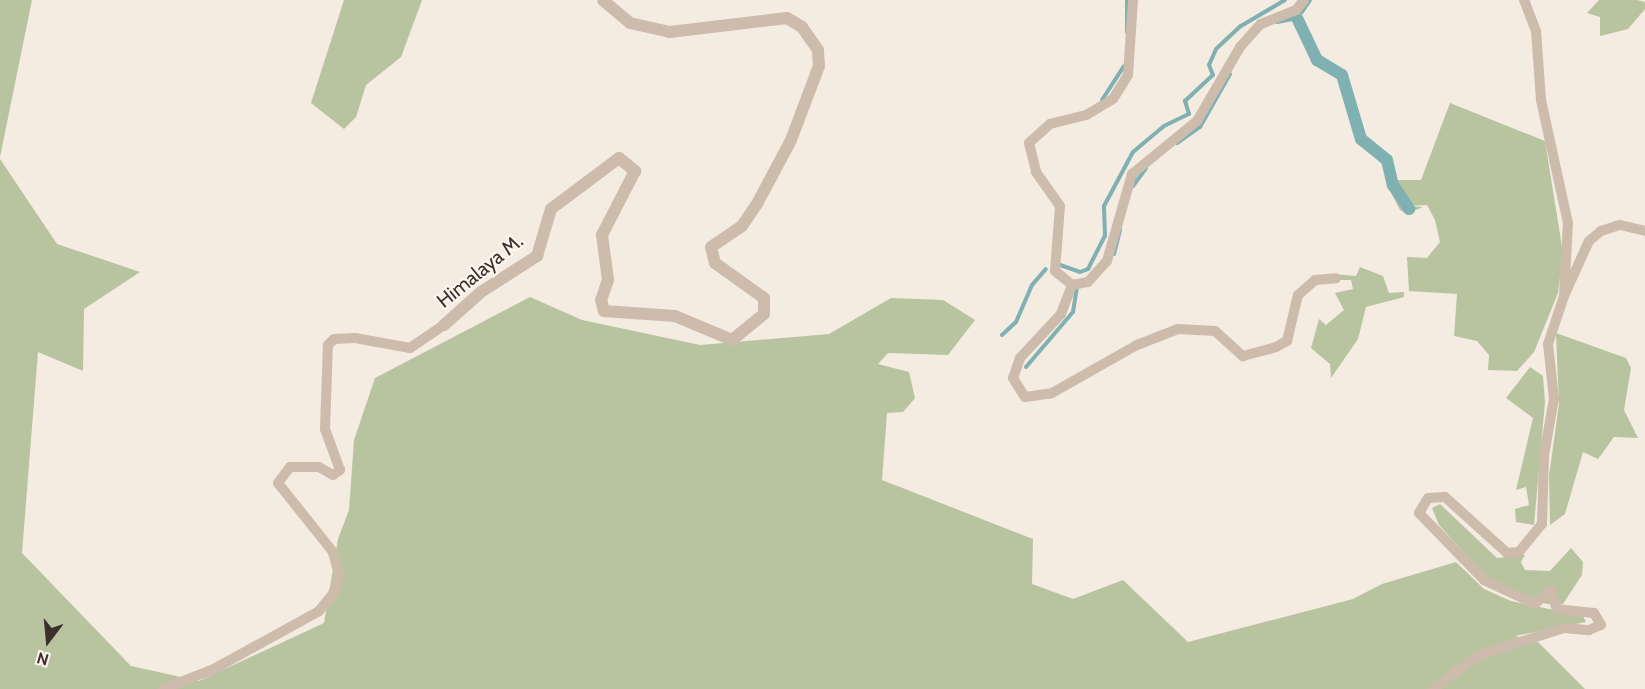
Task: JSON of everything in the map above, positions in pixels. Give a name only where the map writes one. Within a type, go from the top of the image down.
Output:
[{"type":"street","name":"Himalaya M.","points":[[444,325],[481,292],[537,256],[551,209],[619,158],[635,171],[604,224],[608,280],[600,306],[612,313],[675,316],[725,340],[742,336],[764,314],[764,297],[715,263],[711,247],[742,226],[757,204],[791,140],[819,66],[818,50],[802,27],[787,18],[670,32],[630,23],[603,0]]},
{"type":"street","points":[[1072,285],[1055,271],[1060,206],[1036,172],[1029,143],[1050,124],[1086,115],[1113,99],[1128,75],[1133,0]]},
{"type":"street","points":[[1072,285],[1088,282],[1107,261],[1132,174],[1197,121],[1240,47],[1262,24],[1296,10],[1304,0]]},
{"type":"street","points":[[1524,0],[1542,68],[1541,100],[1568,223],[1564,296]]},
{"type":"street","points":[[1433,689],[1479,656],[1564,628],[1601,625],[1594,613],[1557,609],[1550,590],[1535,604],[1484,580],[1419,513],[1428,498],[1444,497],[1507,553],[1519,552],[1532,541],[1542,524],[1544,455],[1554,399],[1550,329],[1589,241],[1601,231],[1620,225],[1645,231]]},
{"type":"street","points":[[1072,285],[1061,314],[1020,358],[1013,378],[1025,397],[1052,393],[1137,345],[1178,329],[1215,331],[1243,356],[1276,347],[1287,341],[1298,295],[1315,280],[1336,278]]},
{"type":"street","points":[[163,689],[214,669],[318,611],[333,594],[339,575],[333,552],[278,483],[290,467],[319,467],[333,475],[340,470],[325,429],[328,345],[334,339],[355,338],[410,348],[444,325]]},
{"type":"green space","points":[[0,0],[32,0],[0,157]]},
{"type":"green space","points":[[344,0],[422,0],[401,57],[366,85],[356,117],[344,129],[311,103]]},
{"type":"green space","points":[[1599,0],[1637,0],[1645,2],[1645,9],[1628,29],[1600,36],[1600,17],[1587,13]]},
{"type":"green space","points":[[1450,103],[1545,141],[1563,253],[1558,293],[1534,352],[1517,371],[1488,370],[1489,355],[1477,341],[1454,336],[1457,294],[1409,291],[1407,257],[1427,258],[1440,242],[1435,220],[1427,205],[1409,206],[1423,207],[1407,214],[1400,210],[1387,185],[1388,170],[1360,142],[1369,140],[1384,152],[1397,180],[1421,180]]},
{"type":"green space","points":[[0,159],[57,244],[140,272],[84,309],[83,371],[38,352],[22,553],[131,666],[199,681],[324,623],[338,539],[349,510],[354,440],[375,378],[530,297],[582,320],[700,345],[829,334],[891,298],[943,300],[975,320],[948,355],[888,353],[878,364],[909,372],[915,398],[903,412],[887,413],[882,480],[1033,539],[1032,584],[1073,599],[1123,580],[1188,642],[1353,599],[1382,584],[1456,562],[1484,589],[1511,601],[1583,616],[1586,622],[1515,636],[1537,641],[1585,689],[0,689]]},
{"type":"green space","points":[[1360,267],[1383,276],[1389,293],[1404,292],[1404,297],[1366,307],[1358,339],[1331,378],[1330,364],[1311,348],[1319,319],[1326,325],[1344,310],[1335,293],[1353,289],[1351,280],[1335,280],[1333,274],[1356,276]]},
{"type":"green space","points":[[1556,333],[1626,358],[1631,368],[1624,410],[1638,438],[1614,437],[1598,459],[1583,452],[1565,514],[1550,525],[1549,476],[1559,404]]},
{"type":"green space","points":[[1530,367],[1543,376],[1545,402],[1534,525],[1516,522],[1515,509],[1529,505],[1526,487],[1516,490],[1533,418],[1506,398]]},
{"type":"green space","points":[[1440,504],[1497,558],[1525,555],[1521,562],[1525,570],[1550,571],[1571,548],[1583,562],[1582,575],[1563,604],[1535,602],[1486,577],[1439,525],[1432,508]]},
{"type":"waterway","points":[[1127,0],[1127,32]]},
{"type":"waterway","points":[[1060,265],[1080,272],[1088,269],[1105,236],[1104,206],[1133,152],[1164,126],[1189,114],[1185,101],[1213,75],[1209,65],[1216,49],[1241,26],[1285,0]]},
{"type":"waterway","points":[[1302,12],[1310,0]]},
{"type":"waterway","points":[[1277,22],[1297,18]]},
{"type":"waterway","points":[[1297,18],[1317,60],[1342,75],[1361,139],[1387,160],[1393,185],[1409,209]]},
{"type":"waterway","points":[[1102,100],[1124,66]]},
{"type":"waterway","points":[[1177,143],[1200,127],[1230,74]]},
{"type":"waterway","points":[[1133,186],[1146,168]]},
{"type":"waterway","points":[[1114,254],[1120,230]]},
{"type":"waterway","points":[[1002,335],[1016,322],[1032,285],[1046,269]]},
{"type":"waterway","points":[[1026,367],[1073,312],[1077,287]]}]
